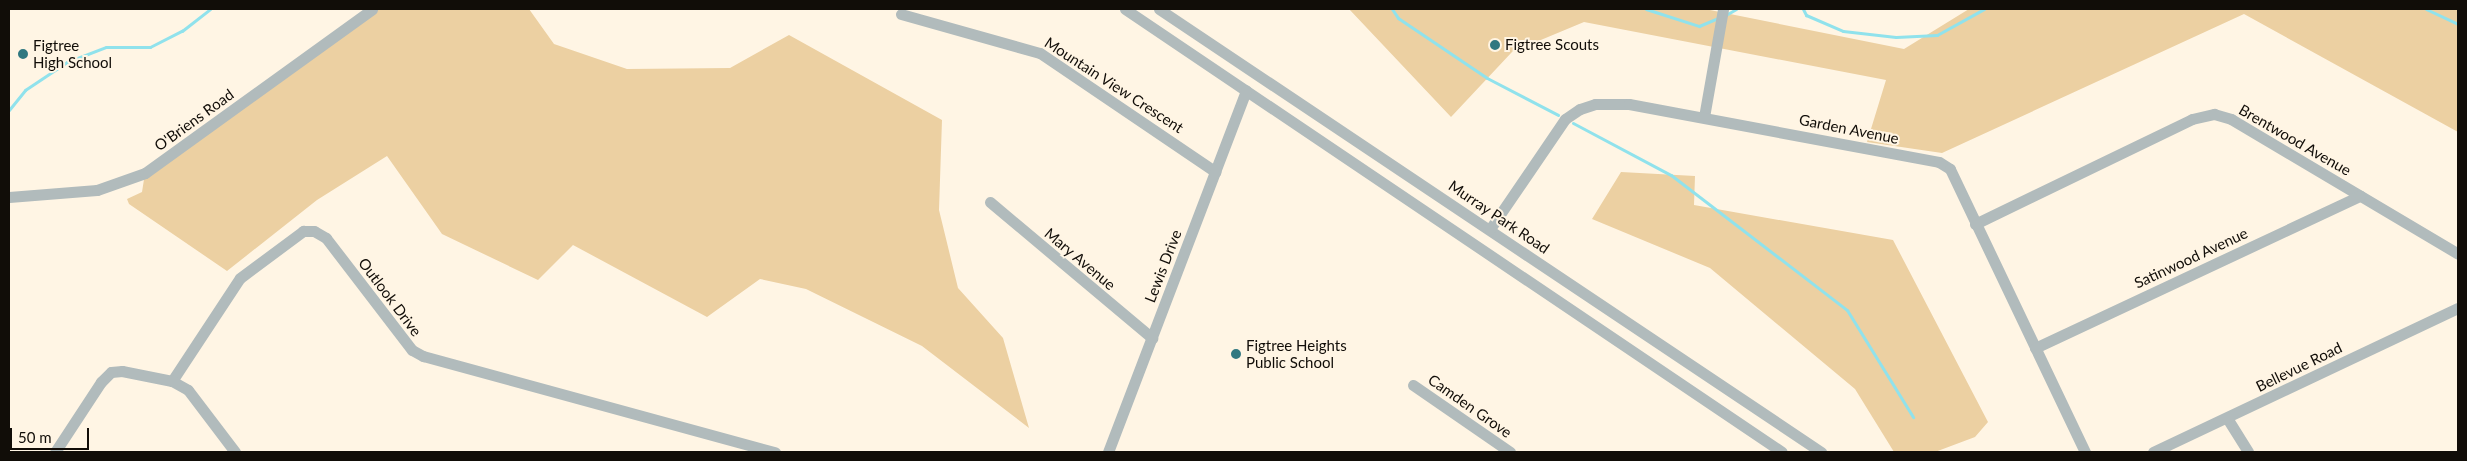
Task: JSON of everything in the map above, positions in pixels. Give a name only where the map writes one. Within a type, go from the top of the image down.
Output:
[{"type":"street","name":"O'Briens Road","points":[[9,197],[97,190],[145,173],[372,9]]},
{"type":"street","points":[[1125,9],[1782,452]]},
{"type":"street","name":"Murray Park Road","points":[[1159,9],[1821,452]]},
{"type":"street","points":[[1704,117],[1723,9]]},
{"type":"street","name":"Mountain View Crescent","points":[[901,14],[1040,53],[1216,172]]},
{"type":"street","name":"Lewis Drive","points":[[1108,452],[1246,90]]},
{"type":"street","name":"Garden Avenue","points":[[1490,229],[1565,119],[1580,109],[1613,101],[1940,162],[1950,168],[2085,452]]},
{"type":"street","name":"Brentwood Avenue","points":[[1975,224],[2192,119],[2214,114],[2231,120],[2458,254]]},
{"type":"street","name":"Satinwood Avenue","points":[[2035,348],[2360,196]]},
{"type":"street","name":"Mary Avenue","points":[[990,202],[1152,338]]},
{"type":"street","name":"Outlook Drive","points":[[172,381],[240,278],[303,231],[314,231],[326,238],[412,350],[423,356],[775,452]]},
{"type":"street","name":"Bellevue Road","points":[[2153,452],[2458,308]]},
{"type":"street","points":[[55,452],[101,382],[111,372],[122,371],[172,381],[188,390],[235,452]]},
{"type":"street","name":"Camden Grove","points":[[1413,385],[1510,452]]},
{"type":"street","points":[[1725,412],[1737,396]]},
{"type":"street","points":[[2227,418],[2248,452]]},
{"type":"shaded area","points":[[372,9],[529,9],[554,44],[627,69],[730,68],[789,35],[942,120],[939,210],[958,288],[1003,338],[1029,428],[922,346],[806,289],[760,279],[707,317],[573,245],[538,280],[442,234],[387,156],[317,200],[227,271],[129,204],[127,199],[142,192],[145,173]]},
{"type":"shaded area","points":[[1349,9],[1705,9],[1904,49],[1969,9],[2458,9],[2458,132],[2244,14],[1942,153],[1867,142],[1886,80],[1584,22],[1512,52],[1451,117]]},
{"type":"shaded area","points":[[1621,172],[1695,176],[1694,205],[1893,240],[1988,422],[1975,437],[1935,452],[1894,452],[1855,389],[1710,268],[1592,219]]},
{"type":"waterway","points":[[9,110],[25,90],[67,62],[106,47],[150,47],[182,31],[210,9]]},
{"type":"waterway","points":[[1392,9],[1398,18],[1487,78],[1558,115]]},
{"type":"waterway","points":[[1646,9],[1699,26],[1718,18]]},
{"type":"waterway","points":[[1724,16],[1736,9]]},
{"type":"waterway","points":[[1803,9],[1806,15],[1843,31],[1896,37],[1937,35],[1984,9]]},
{"type":"waterway","points":[[2426,9],[2458,24]]},
{"type":"waterway","points":[[1573,123],[1671,175],[1847,310],[1913,417]]},
{"type":"place","name":"Figtree Scouts","points":[[1495,45]]},
{"type":"place","name":"Figtree High School","points":[[23,54]]},
{"type":"place","name":"Figtree Heights Public School","points":[[1236,354]]}]
